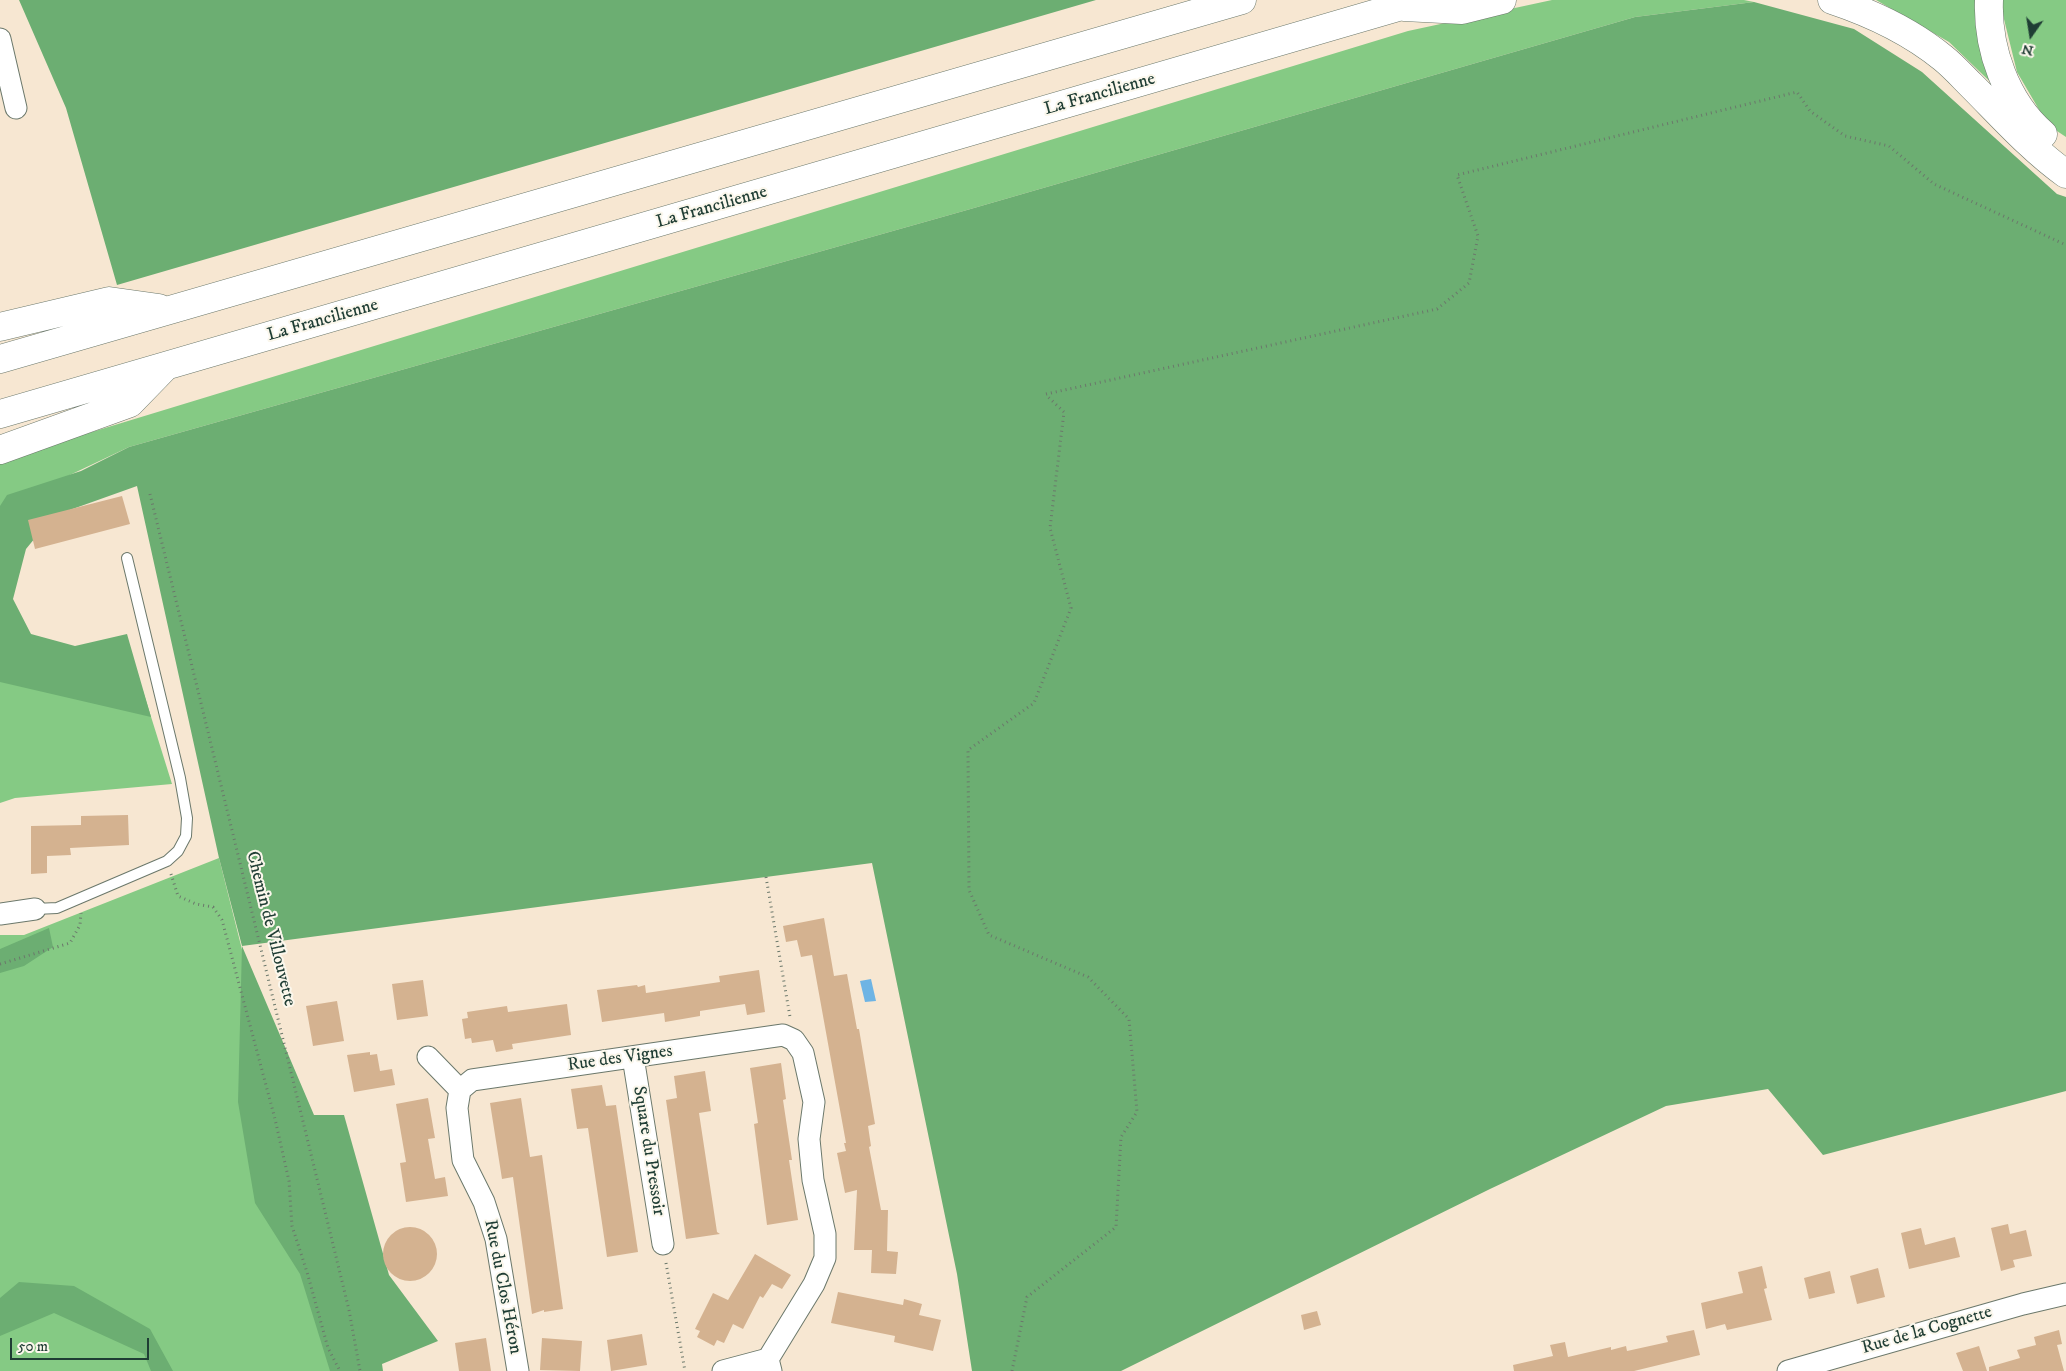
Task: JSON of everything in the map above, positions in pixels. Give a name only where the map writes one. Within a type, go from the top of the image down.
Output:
[{"type":"highway","points":[[0,359],[1242,0]]},
{"type":"highway","points":[[1413,3],[1462,10],[1502,0]]},
{"type":"highway","points":[[1832,0],[1898,28],[1944,58],[2030,144],[2066,174]]},
{"type":"highway","points":[[1990,0],[1989,14],[1998,65],[2014,100],[2036,128],[2066,155]]},
{"type":"highway","name":"La Francilienne","points":[[0,414],[1413,3]]},
{"type":"highway","points":[[0,327],[109,301],[171,309]]},
{"type":"highway","points":[[0,450],[130,403],[165,367]]},
{"type":"street","points":[[0,39],[16,108]]},
{"type":"street","points":[[0,914],[35,909]]},
{"type":"street","points":[[723,1371],[770,1365],[814,1284],[825,1258],[825,1234],[813,1180],[809,1139],[814,1102],[804,1054],[788,1038]]},
{"type":"street","name":"Rue des Vignes","points":[[460,1090],[472,1080],[632,1057],[788,1038]]},
{"type":"street","points":[[428,1057],[460,1090]]},
{"type":"street","name":"Square du Pressoir","points":[[632,1057],[663,1244]]},
{"type":"street","name":"Rue du Clos Héron","points":[[460,1090],[457,1108],[463,1160],[484,1202],[496,1238],[518,1371]]},
{"type":"street","name":"Rue de la Cognette","points":[[1788,1371],[2023,1304],[2066,1294]]},
{"type":"lane","points":[[35,909],[57,908],[167,861],[178,851],[186,836],[187,818],[180,778],[127,558]]},
{"type":"path","points":[[1012,1371],[1027,1297],[1116,1227],[1121,1137],[1137,1112],[1129,1019],[1088,977],[989,934],[969,890],[968,750],[1034,703],[1071,608],[1050,528],[1064,412],[1046,394],[1437,309],[1468,283],[1478,236],[1457,175],[1797,92],[1810,111],[1845,136],[1889,146],[1934,184],[2066,245]]},
{"type":"path","name":"Chemin de Villouvette","points":[[150,494],[349,1310],[360,1371]]},
{"type":"path","points":[[167,861],[178,896],[196,904],[213,907],[222,920],[275,1119],[289,1181],[292,1226],[328,1348],[340,1371]]},
{"type":"path","points":[[766,877],[788,1038]]},
{"type":"path","points":[[0,964],[70,944],[80,926],[82,897]]},
{"type":"path","points":[[663,1244],[685,1371]]},
{"type":"green space","points":[[19,0],[1096,0],[117,285],[66,108]]},
{"type":"green space","points":[[1552,0],[1744,0],[1754,2],[1635,17],[967,210],[129,447],[0,508],[0,460],[1408,31]]},
{"type":"green space","points":[[1876,0],[1982,0],[2010,101],[1949,42]]},
{"type":"green space","points":[[2002,0],[2066,0],[2066,137],[2048,125],[2017,72],[2001,7]]},
{"type":"green space","points":[[1754,2],[1854,29],[1922,72],[2057,194],[2066,197],[2066,1091],[1823,1155],[1768,1089],[1666,1106],[1490,1189],[1121,1371],[972,1371],[957,1274],[872,863],[242,946],[219,858],[137,486],[53,516],[26,549],[13,599],[31,634],[75,646],[127,634],[151,717],[0,682],[0,506],[7,495],[81,471],[129,447],[967,210],[1635,17]]},
{"type":"green space","points":[[0,649],[143,691],[172,784],[15,798],[0,803]]},
{"type":"green space","points":[[219,858],[348,1371],[0,1371],[0,935],[24,935]]},
{"type":"green space","points":[[49,928],[53,947],[24,966],[0,973],[0,949]]},
{"type":"green space","points":[[242,946],[314,1115],[344,1115],[389,1275],[438,1341],[382,1364],[383,1371],[330,1371],[300,1274],[255,1203],[238,1102]]},
{"type":"green space","points":[[19,1282],[74,1286],[150,1329],[173,1371],[151,1371],[144,1354],[54,1313],[0,1336],[0,1298]]},
{"type":"water","points":[[871,979],[876,1001],[865,1002],[860,981]]},
{"type":"building","points":[[122,496],[130,524],[35,549],[28,520]]},
{"type":"building","points":[[128,815],[129,845],[70,848],[71,855],[47,856],[47,873],[31,874],[31,826],[81,825],[81,816]]},
{"type":"building","points":[[824,918],[834,976],[847,974],[857,1029],[859,1029],[875,1124],[868,1126],[871,1146],[869,1147],[881,1210],[888,1210],[887,1251],[898,1252],[896,1274],[871,1273],[872,1250],[854,1250],[857,1190],[845,1193],[837,1153],[846,1151],[844,1143],[846,1143],[812,955],[801,957],[797,940],[786,942],[783,926]]},
{"type":"building","points":[[759,970],[765,1012],[747,1015],[745,1004],[700,1011],[700,1016],[665,1022],[664,1013],[602,1022],[597,990],[645,985],[646,993],[720,982],[719,976]]},
{"type":"building","points":[[423,980],[428,1016],[397,1020],[392,984]]},
{"type":"building","points":[[337,1001],[344,1041],[313,1046],[306,1006]]},
{"type":"building","points":[[567,1004],[571,1035],[512,1044],[513,1049],[496,1052],[493,1040],[472,1043],[471,1038],[465,1039],[462,1019],[468,1018],[467,1012],[507,1006],[508,1012]]},
{"type":"building","points":[[370,1052],[370,1055],[377,1054],[380,1071],[392,1069],[395,1085],[354,1092],[347,1055]]},
{"type":"building","points":[[781,1063],[786,1099],[783,1100],[792,1160],[789,1160],[798,1220],[767,1225],[754,1124],[758,1123],[750,1068]]},
{"type":"building","points":[[705,1071],[711,1111],[699,1113],[717,1232],[720,1234],[686,1239],[666,1100],[677,1098],[674,1076]]},
{"type":"building","points":[[602,1085],[606,1106],[616,1105],[638,1252],[607,1257],[588,1128],[577,1129],[571,1089]]},
{"type":"building","points":[[428,1098],[435,1138],[428,1139],[435,1179],[445,1177],[448,1196],[406,1202],[400,1163],[406,1162],[396,1104]]},
{"type":"building","points":[[521,1098],[530,1157],[542,1155],[563,1309],[544,1312],[544,1310],[532,1314],[513,1177],[502,1179],[490,1103]]},
{"type":"building","points":[[2008,1224],[2010,1234],[2026,1230],[2032,1256],[2013,1260],[2015,1267],[2001,1271],[1991,1228]]},
{"type":"building","points":[[410,1227],[420,1229],[429,1235],[435,1244],[437,1254],[435,1264],[429,1273],[420,1279],[410,1281],[400,1279],[391,1273],[385,1264],[383,1254],[385,1244],[391,1235],[400,1229]]},
{"type":"building","points":[[1921,1228],[1925,1245],[1955,1237],[1960,1257],[1909,1269],[1901,1233]]},
{"type":"building","points":[[755,1254],[791,1275],[782,1289],[772,1284],[763,1298],[760,1296],[743,1329],[733,1324],[724,1343],[717,1340],[714,1346],[697,1337],[700,1331],[695,1329],[713,1293],[728,1300]]},
{"type":"building","points":[[1762,1266],[1767,1288],[1764,1289],[1772,1320],[1727,1330],[1725,1324],[1706,1329],[1701,1303],[1743,1293],[1738,1272]]},
{"type":"building","points":[[1878,1268],[1885,1297],[1857,1304],[1850,1276]]},
{"type":"building","points":[[1830,1271],[1835,1293],[1809,1299],[1804,1278]]},
{"type":"building","points":[[838,1292],[903,1305],[904,1299],[922,1304],[919,1315],[941,1320],[933,1351],[894,1342],[895,1336],[831,1323]]},
{"type":"building","points":[[1317,1311],[1321,1325],[1304,1330],[1301,1315]]},
{"type":"building","points":[[1694,1330],[1700,1355],[1634,1371],[1514,1371],[1513,1365],[1553,1356],[1550,1345],[1565,1342],[1568,1357],[1611,1347],[1611,1350],[1626,1346],[1627,1351],[1668,1342],[1666,1336]]},
{"type":"building","points":[[2059,1330],[2062,1344],[2057,1345],[2064,1371],[1989,1371],[1989,1367],[2020,1358],[2017,1350],[2036,1345],[2034,1337]]},
{"type":"building","points":[[642,1334],[647,1365],[611,1371],[607,1340]]},
{"type":"building","points":[[486,1338],[491,1371],[459,1371],[455,1343]]},
{"type":"building","points":[[542,1338],[582,1341],[580,1371],[540,1370]]},
{"type":"building","points":[[1979,1346],[1987,1371],[1963,1371],[1956,1353]]}]
